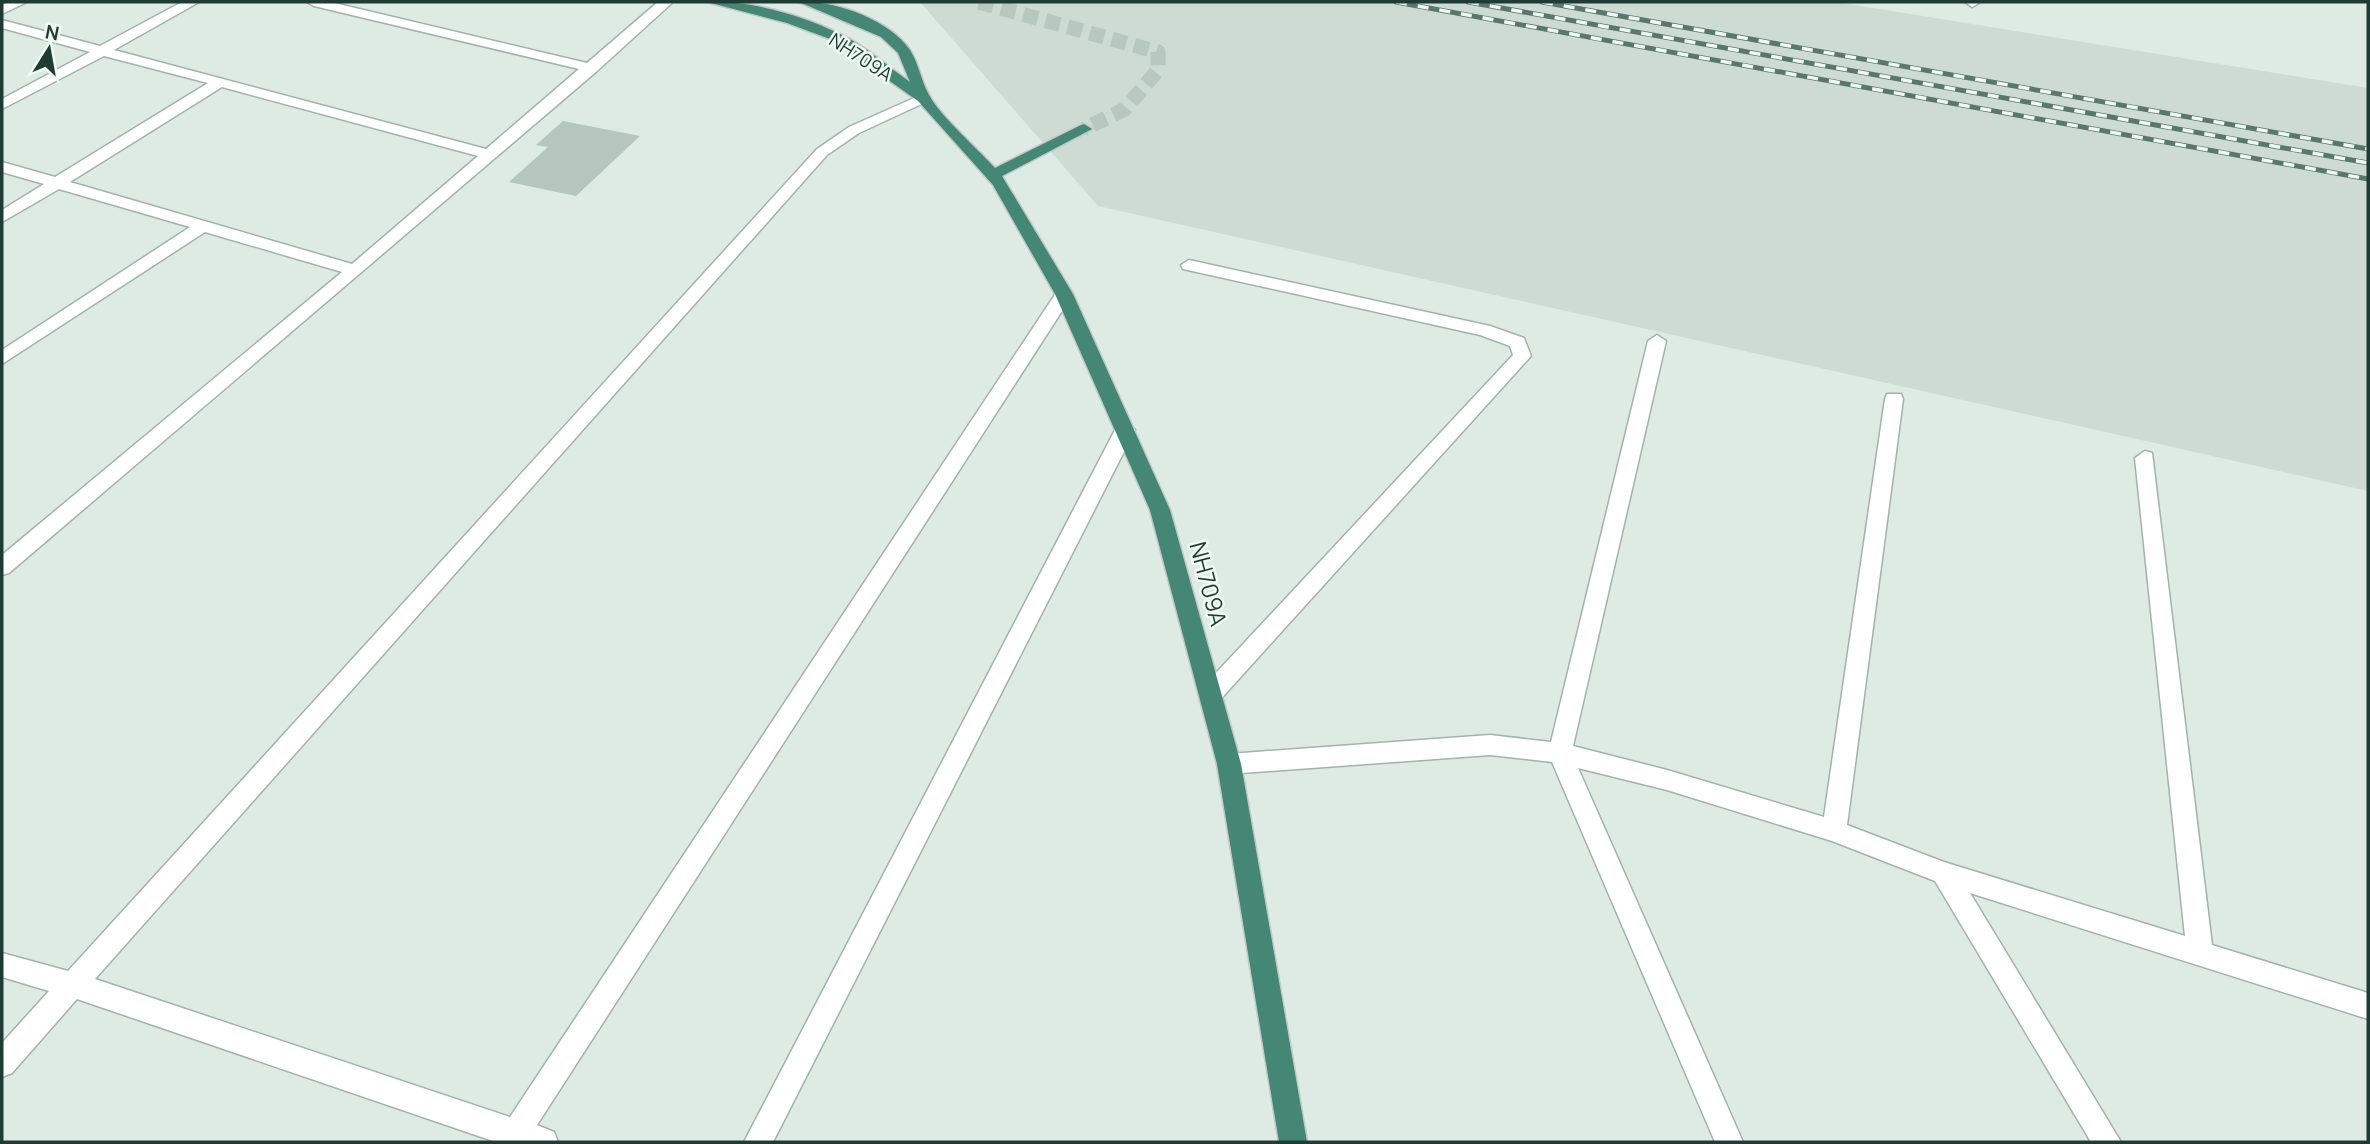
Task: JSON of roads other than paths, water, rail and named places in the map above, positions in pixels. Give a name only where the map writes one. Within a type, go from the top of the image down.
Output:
[{"type":"highway","name":"NH709A","points":[[714,2],[791,20],[835,36],[923,98],[992,175],[1064,294],[1160,510],[1229,764],[1293,1142]]},
{"type":"highway","name":"NH709A","points":[[806,2],[869,26],[902,49],[923,98]]},
{"type":"highway","points":[[992,175],[1084,129]]},
{"type":"street","points":[[2,10],[20,2]]},
{"type":"street","points":[[2,105],[192,2]]},
{"type":"street","points":[[314,2],[592,68]]},
{"type":"street","points":[[2,567],[355,270],[666,2]]},
{"type":"street","points":[[2,24],[488,154]]},
{"type":"street","points":[[2,217],[220,82]]},
{"type":"street","points":[[2,1063],[822,152],[854,130],[923,98]]},
{"type":"street","points":[[2,167],[355,270]]},
{"type":"street","points":[[2,358],[204,225]]},
{"type":"street","points":[[1189,265],[1484,330],[1518,342],[1522,356],[1210,695]]},
{"type":"street","points":[[513,1138],[1064,294]]},
{"type":"street","points":[[1657,341],[1560,753],[1729,1142]]},
{"type":"street","points":[[1834,831],[1894,399]]},
{"type":"street","points":[[758,1142],[1125,430]]},
{"type":"street","points":[[2145,458],[2200,954]]},
{"type":"street","points":[[1229,764],[1490,745],[1560,753],[1667,780],[1834,831],[1944,873],[2368,1006]]},
{"type":"street","points":[[1944,873],[2108,1142]]},
{"type":"street","points":[[2,965],[73,985],[513,1138],[544,1142]]},
{"type":"tunnel","points":[[979,2],[1158,52],[1158,70],[1125,109],[1084,129]]},
{"type":"railway","points":[[1396,2],[2368,179]]},
{"type":"railway","points":[[1468,2],[2368,163]]},
{"type":"railway","points":[[1542,2],[2368,149]]}]
